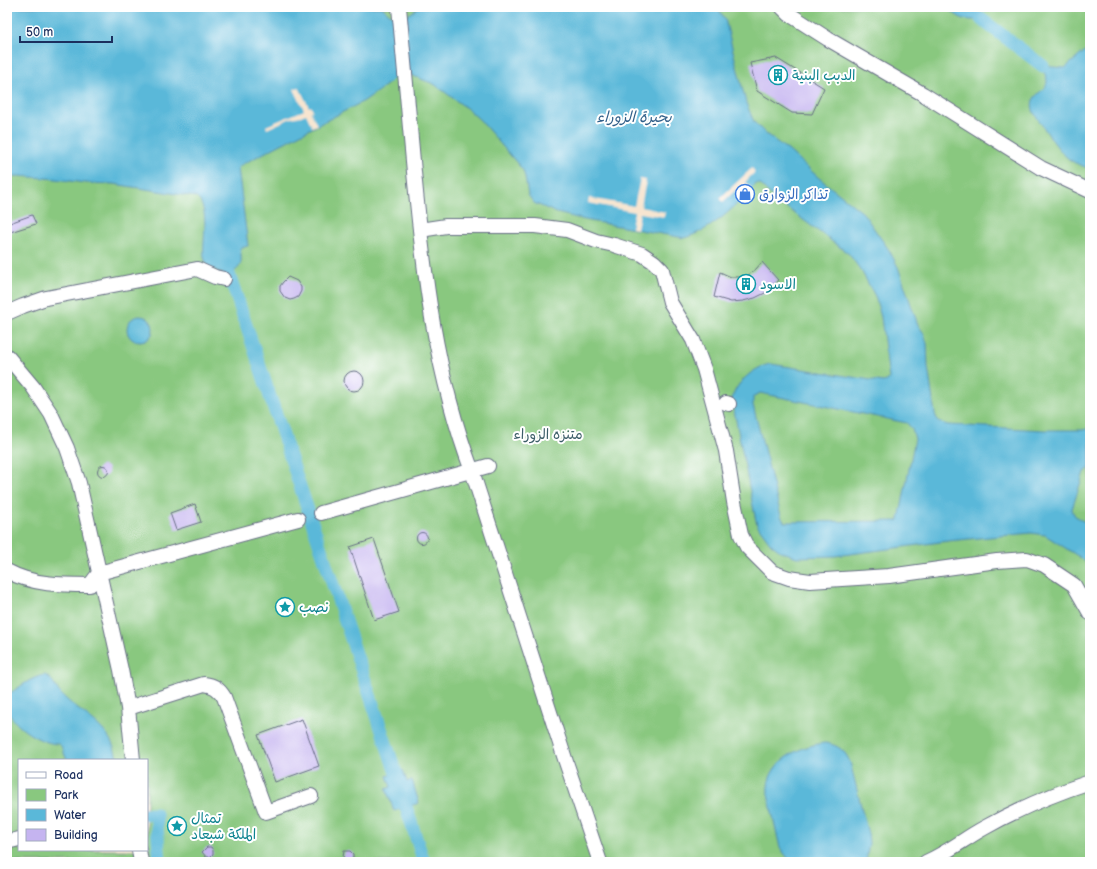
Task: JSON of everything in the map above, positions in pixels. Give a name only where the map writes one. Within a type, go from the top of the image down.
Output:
[{"type":"street","points":[[399,7],[420,230],[428,299],[436,346],[449,400],[566,762],[600,862]]},
{"type":"street","points":[[782,7],[789,14],[828,39],[923,94],[1041,168],[1090,191]]},
{"type":"street","points":[[420,230],[446,226],[535,226],[567,230],[596,241],[642,254],[654,262],[662,270],[670,302],[693,340],[704,369],[726,451],[741,535],[747,546],[772,572],[789,578],[810,581],[889,576],[997,561],[1027,560],[1044,565],[1074,586],[1090,613]]},
{"type":"street","points":[[7,314],[23,306],[46,298],[197,270],[224,279]]},
{"type":"street","points":[[7,356],[42,400],[59,428],[66,443],[79,483],[121,670],[128,708],[133,759]]},
{"type":"street","points":[[321,512],[488,466]]},
{"type":"street","points":[[7,571],[13,575],[30,580],[64,585],[90,585],[99,573],[298,519]]},
{"type":"street","points":[[128,708],[204,684],[216,687],[224,697],[266,812],[311,796]]},
{"type":"street","points":[[926,862],[940,856],[982,829],[1043,798],[1090,782]]},
{"type":"street","points":[[7,842],[18,839]]},
{"type":"street","points":[[139,851],[141,862]]},
{"type":"green space","name":"متنزه الزوراء","points":[[7,7],[1090,7],[1090,862],[7,862]]},
{"type":"water","name":"بحيرة الزوراء","points":[[7,7],[382,7],[391,15],[400,18],[413,12],[418,7],[717,7],[725,19],[746,103],[754,122],[766,134],[789,151],[819,178],[863,213],[889,250],[898,267],[918,325],[923,332],[927,343],[928,367],[935,414],[938,422],[948,425],[1044,430],[1083,430],[1090,428],[1090,468],[1084,472],[1072,509],[1076,517],[1090,524],[1090,566],[1081,558],[1045,535],[1031,533],[948,541],[835,556],[797,557],[780,551],[771,544],[757,525],[732,400],[741,382],[758,368],[771,364],[883,382],[887,381],[889,378],[881,317],[875,296],[862,272],[849,254],[774,198],[760,184],[756,184],[733,208],[715,223],[684,238],[585,220],[557,213],[534,203],[528,195],[523,170],[480,120],[469,110],[434,84],[402,73],[364,101],[239,166],[238,168],[248,246],[240,248],[241,263],[238,269],[225,275],[207,266],[204,257],[205,217],[201,202],[196,197],[114,184],[85,183],[19,176],[7,177]],"holes":[[[760,393],[907,423],[912,429],[915,439],[898,521],[784,522],[781,516],[753,405],[753,397]]]},
{"type":"water","points":[[952,7],[978,7],[983,17],[979,20],[963,19],[950,10]]},
{"type":"water","points":[[1090,47],[1090,169],[1070,160],[1060,150],[1050,138],[1034,113],[1032,105],[1034,99],[1045,87],[1047,82],[1046,76],[1041,68],[1045,63],[1053,67],[1065,68]]},
{"type":"water","points":[[140,316],[149,320],[153,329],[149,338],[140,342],[131,338],[127,329],[131,320]]},
{"type":"water","points":[[45,675],[50,679],[68,701],[103,730],[114,748],[117,759],[67,759],[59,744],[37,738],[17,723],[8,711],[7,695],[30,680]]},
{"type":"water","points":[[825,743],[834,745],[840,749],[846,754],[850,762],[868,834],[869,843],[866,862],[791,862],[780,848],[768,794],[768,783],[772,773],[785,758],[794,752]]},
{"type":"water","points":[[403,770],[407,782],[412,780],[419,803],[394,811],[386,789],[391,787],[387,776]]},
{"type":"pier","points":[[299,87],[309,107],[311,106],[313,110],[311,112],[317,125],[312,127],[306,114],[291,118],[267,129],[266,126],[304,110],[294,89]]},
{"type":"pier","points":[[752,168],[755,172],[745,182],[752,189],[748,192],[741,185],[723,202],[720,198]]},
{"type":"pier","points":[[640,179],[646,180],[641,207],[665,212],[664,217],[640,213],[637,229],[631,228],[634,212],[588,203],[589,198],[634,206]]},
{"type":"building","name":"الدبب البنية","points":[[776,58],[824,88],[812,114],[792,113],[757,91],[750,63]]},
{"type":"building","points":[[32,215],[36,224],[7,233],[7,224]]},
{"type":"building","name":"الاسود","points":[[762,262],[778,280],[765,293],[755,298],[731,302],[714,297],[720,272],[731,277],[748,275]]},
{"type":"building","points":[[288,277],[297,281],[301,287],[298,297],[290,300],[285,298],[280,291],[280,286]]},
{"type":"building","points":[[354,371],[361,374],[364,381],[361,388],[354,391],[347,388],[344,381],[347,374]]},
{"type":"building","points":[[103,465],[107,467],[109,471],[107,475],[103,477],[99,475],[97,471],[99,467]]},
{"type":"building","points":[[195,504],[201,522],[176,530],[170,513]]},
{"type":"building","points":[[422,532],[426,534],[428,538],[426,542],[422,544],[418,542],[416,538],[418,534]]},
{"type":"building","points":[[374,539],[399,612],[374,620],[350,547]]},
{"type":"building","points":[[302,719],[319,766],[275,782],[258,735]]},
{"type":"building","points":[[207,847],[211,847],[213,850],[213,854],[210,857],[206,857],[202,852]]},
{"type":"building","points":[[344,851],[350,851],[353,854],[353,858],[350,861],[343,857]]},
{"type":"waterway","points":[[981,19],[1043,66]]},
{"type":"waterway","points":[[229,274],[396,773]]},
{"type":"waterway","points":[[406,807],[424,862]]},
{"type":"waterway","points":[[148,814],[156,814],[160,862]]},
{"type":"place","name":"الدبب البنية","points":[[778,75]]},
{"type":"place","name":"تذاكر الزوارق","points":[[745,194]]},
{"type":"place","name":"الاسود","points":[[746,284]]},
{"type":"place","name":"نصب","points":[[285,607]]},
{"type":"place","name":"تمثال الملكة شبعاد","points":[[177,826]]}]
